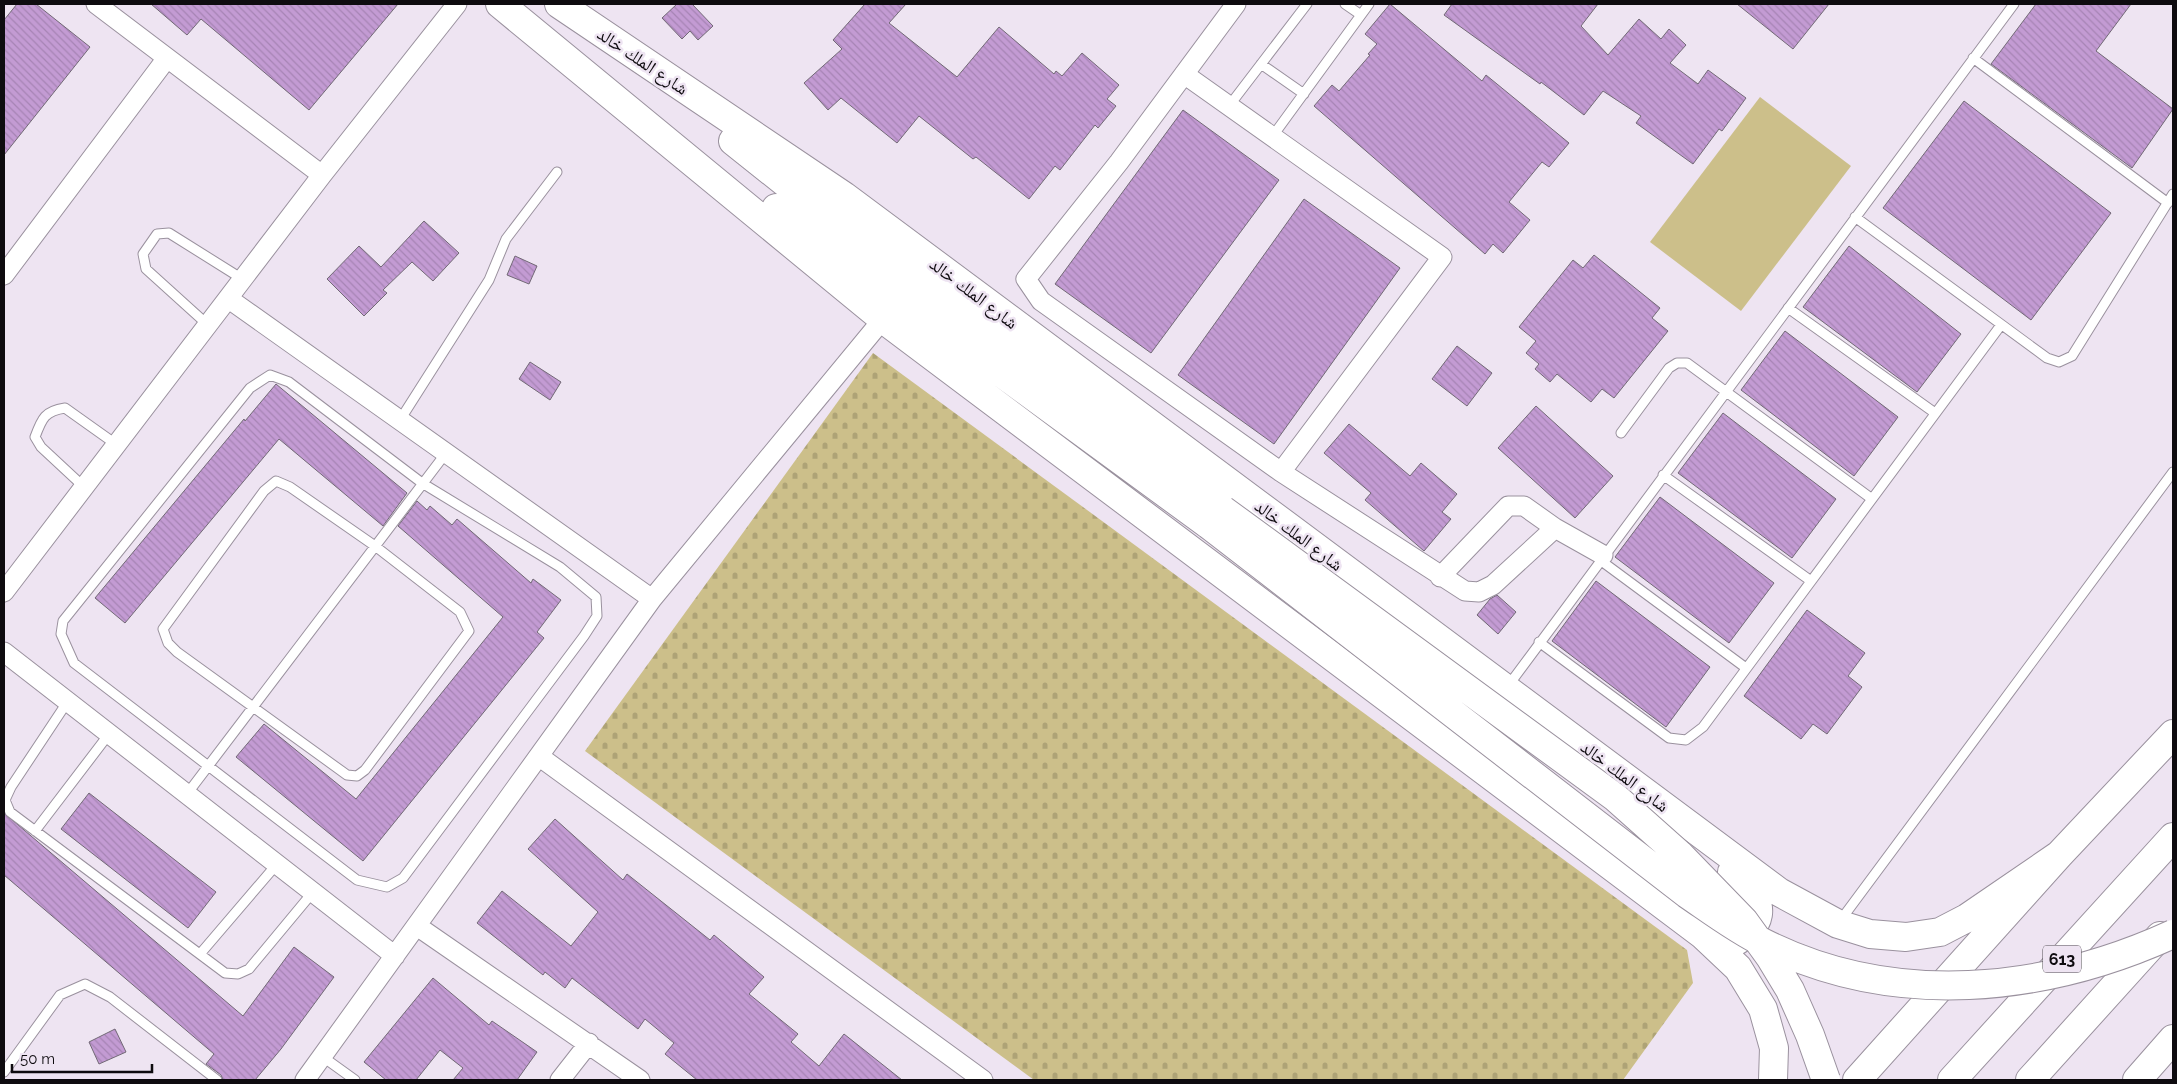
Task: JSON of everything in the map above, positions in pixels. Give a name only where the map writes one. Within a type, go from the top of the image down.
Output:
[{"type":"main road","points":[[500,4],[550,43],[883,319],[1704,935],[1718,943],[1739,940],[1752,928],[1757,918],[1756,895],[1746,882],[1696,844],[1666,807]]},
{"type":"main road","points":[[562,6],[832,220],[1216,518],[1687,894],[1764,943],[1835,970],[1883,981],[1982,985],[2039,978],[2091,966],[2136,951],[2173,934]]},
{"type":"main road","name":"شارع الملك خالد","points":[[562,6],[844,196],[1779,892],[1838,924],[1870,934],[1906,937],[1940,932],[1968,918],[2059,855]]},
{"type":"main road","points":[[550,43],[1216,518],[1616,798],[1680,855],[1744,921],[1770,957],[1798,1008],[1826,1080]]},
{"type":"main road","points":[[1857,1080],[2059,855],[2173,734]]},
{"type":"main road","name":"613","points":[[1952,1080],[2173,837]]},
{"type":"main road","points":[[2030,1080],[2173,922]]},
{"type":"main road","points":[[1704,935],[1738,968],[1764,1009],[1774,1048],[1772,1080]]},
{"type":"main road","points":[[2137,1080],[2173,1039]]},
{"type":"street","points":[[96,4],[322,175]]},
{"type":"street","points":[[4,592],[209,326],[322,175],[457,4]]},
{"type":"street","points":[[1236,4],[1120,162],[1026,280],[1041,301],[1281,472],[1440,577],[1465,591],[1480,592],[1493,585],[1555,528]]},
{"type":"street","points":[[4,275],[167,58]]},
{"type":"street","points":[[1184,74],[1442,257],[1281,472]]},
{"type":"street","points":[[229,299],[652,600]]},
{"type":"street","points":[[305,1080],[652,600],[883,319]]},
{"type":"street","points":[[1440,577],[1508,506],[1516,504],[1524,506],[1601,558]]},
{"type":"street","points":[[4,652],[395,956]]},
{"type":"street","points":[[540,757],[983,1080]]},
{"type":"street","points":[[417,926],[640,1080]]},
{"type":"street","points":[[560,1080],[589,1043]]},
{"type":"lane","points":[[1229,106],[1307,4]]},
{"type":"lane","points":[[1345,4],[1361,15]]},
{"type":"lane","points":[[1272,137],[1369,4]]},
{"type":"lane","points":[[1506,688],[2014,4]]},
{"type":"lane","points":[[1973,58],[2168,203]]},
{"type":"lane","points":[[1261,64],[1304,94]]},
{"type":"lane","points":[[400,420],[489,280],[506,239],[557,172]]},
{"type":"lane","points":[[1855,217],[2047,358],[2059,362],[2072,356],[2173,194]]},
{"type":"lane","points":[[209,326],[146,269],[143,254],[157,234],[169,233],[244,280]]},
{"type":"lane","points":[[1788,308],[1935,413]]},
{"type":"lane","points":[[1539,642],[1669,738],[1686,740],[1703,727],[2001,324]]},
{"type":"lane","points":[[1621,433],[1669,368],[1677,363],[1687,363],[1872,499]]},
{"type":"lane","points":[[270,375],[289,382],[422,483],[560,567],[596,597],[597,616],[403,878],[387,887],[357,880],[210,765],[74,663],[61,634],[63,621],[250,388],[270,375]]},
{"type":"lane","points":[[84,487],[40,448],[36,437],[41,420],[53,410],[65,408],[117,445]]},
{"type":"lane","points":[[187,794],[446,453]]},
{"type":"lane","points":[[1838,924],[2173,472]]},
{"type":"lane","points":[[1663,475],[1811,581]]},
{"type":"lane","points":[[276,481],[290,487],[375,546],[460,612],[466,620],[469,631],[365,770],[357,776],[347,775],[252,708],[177,652],[168,643],[163,629],[264,491],[276,481]]},
{"type":"lane","points":[[1601,558],[1746,668]]},
{"type":"lane","points":[[68,701],[11,786],[5,800],[10,812],[226,973],[238,974],[249,968],[313,892]]},
{"type":"lane","points":[[35,831],[109,734]]},
{"type":"lane","points":[[200,954],[277,864]]},
{"type":"lane","points":[[4,1072],[60,995],[85,984],[110,997],[217,1080]]},
{"type":"lane","points":[[323,1056],[355,1080]]},
{"type":"green space","points":[[1760,97],[1851,166],[1741,311],[1650,242]]},
{"type":"green space","points":[[873,353],[1687,950],[1693,983],[1623,1080],[1034,1080],[585,751]]},
{"type":"building","points":[[17,4],[36,4],[90,47],[4,155],[4,20]]},
{"type":"building","points":[[151,4],[398,4],[309,110],[201,19],[187,35]]},
{"type":"building","points":[[677,4],[692,4],[713,26],[698,40],[690,31],[682,39],[662,18]]},
{"type":"building","points":[[865,4],[906,4],[889,23],[957,77],[999,27],[1054,74],[1056,71],[1062,76],[1082,53],[1119,85],[1107,99],[1116,106],[1098,128],[1095,125],[1060,170],[1055,166],[1029,199],[976,157],[973,159],[919,116],[897,143],[841,98],[828,110],[804,83],[842,49],[833,40]]},
{"type":"building","points":[[1390,4],[1482,81],[1486,75],[1569,143],[1549,167],[1542,162],[1509,202],[1530,220],[1503,253],[1493,244],[1485,254],[1314,106],[1332,85],[1339,91],[1370,55],[1368,54],[1377,44],[1365,34]]},
{"type":"building","points":[[1452,4],[1598,4],[1581,26],[1608,55],[1639,19],[1661,39],[1669,29],[1686,45],[1670,63],[1698,84],[1708,70],[1746,98],[1722,131],[1719,129],[1693,164],[1636,123],[1641,116],[1603,91],[1584,115],[1541,82],[1540,84],[1444,15]]},
{"type":"building","points":[[1737,4],[1829,4],[1793,49]]},
{"type":"building","points":[[2036,4],[2131,4],[2096,51],[2173,109],[2132,168],[1991,64]]},
{"type":"building","points":[[1964,101],[2111,213],[2031,320],[1883,208]]},
{"type":"building","points":[[1183,110],[1279,180],[1151,353],[1055,284]]},
{"type":"building","points":[[1304,199],[1400,268],[1274,444],[1178,375]]},
{"type":"building","points":[[424,221],[459,253],[433,281],[412,262],[383,290],[387,293],[364,316],[327,279],[359,246],[381,267]]},
{"type":"building","points":[[1849,246],[1961,334],[1917,392],[1803,307]]},
{"type":"building","points":[[1594,255],[1660,308],[1652,318],[1668,331],[1614,398],[1602,389],[1591,402],[1557,374],[1550,382],[1535,369],[1539,364],[1526,353],[1536,341],[1519,327],[1573,260],[1583,268]]},
{"type":"building","points":[[515,256],[537,266],[529,284],[507,275]]},
{"type":"building","points":[[1785,331],[1898,417],[1854,476],[1741,390]]},
{"type":"building","points":[[1457,346],[1492,373],[1467,406],[1432,379]]},
{"type":"building","points":[[530,362],[561,382],[550,400],[519,379]]},
{"type":"building","points":[[276,384],[407,493],[383,526],[279,439],[125,623],[95,598],[244,419],[245,421]]},
{"type":"building","points":[[1536,406],[1613,476],[1575,518],[1498,448]]},
{"type":"building","points":[[1723,413],[1836,499],[1792,558],[1678,473]]},
{"type":"building","points":[[1349,424],[1410,476],[1421,463],[1457,494],[1442,512],[1451,519],[1424,551],[1365,500],[1371,493],[1324,453]]},
{"type":"building","points":[[1660,497],[1774,583],[1729,643],[1615,557]]},
{"type":"building","points":[[417,501],[427,510],[430,506],[452,525],[457,519],[531,583],[533,579],[561,600],[537,632],[544,638],[363,861],[236,757],[264,724],[356,799],[503,617],[398,526]]},
{"type":"building","points":[[1596,581],[1710,667],[1666,727],[1552,641]]},
{"type":"building","points":[[1497,595],[1516,612],[1498,634],[1477,615],[1490,599]]},
{"type":"building","points":[[1807,610],[1865,653],[1848,676],[1862,687],[1827,734],[1813,724],[1801,739],[1744,696]]},
{"type":"building","points":[[89,793],[216,892],[188,928],[61,829]]},
{"type":"building","points":[[4,813],[243,1016],[294,947],[334,977],[281,1049],[255,1080],[223,1080],[221,1075],[206,1064],[214,1054],[4,875]]},
{"type":"building","points":[[555,819],[623,880],[627,874],[710,940],[714,935],[764,977],[749,994],[798,1034],[791,1042],[819,1066],[844,1034],[902,1080],[697,1080],[665,1054],[674,1043],[645,1019],[638,1029],[572,978],[565,988],[545,972],[543,975],[477,923],[502,891],[571,946],[598,912],[528,849]]},
{"type":"building","points":[[433,978],[489,1025],[492,1021],[537,1052],[517,1080],[453,1080],[463,1068],[440,1050],[416,1080],[386,1080],[364,1062]]},
{"type":"building","points":[[115,1029],[126,1052],[99,1064],[89,1042]]}]
